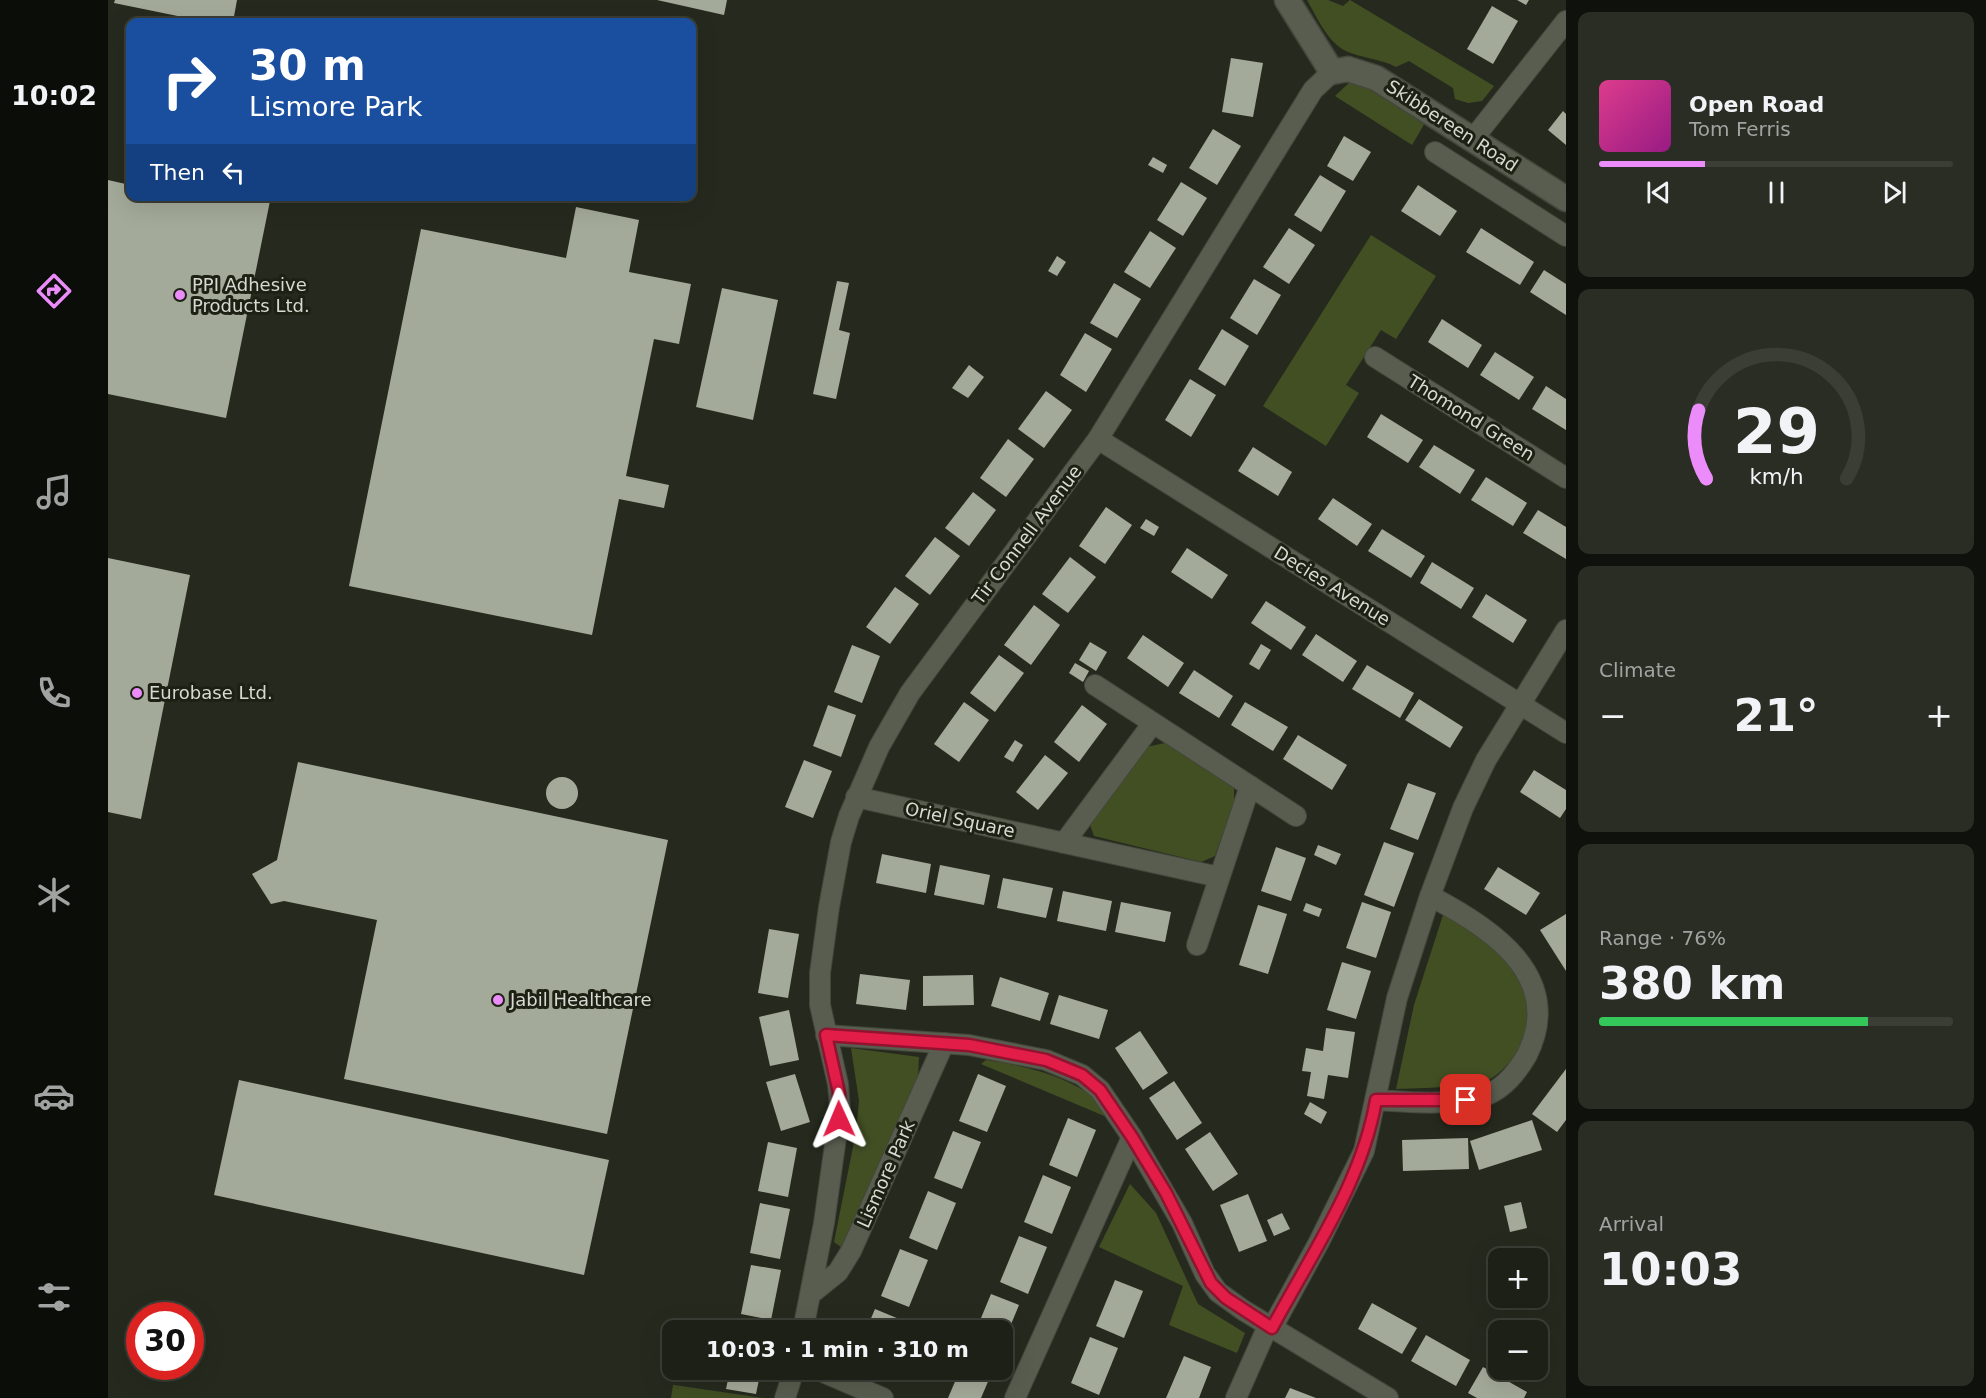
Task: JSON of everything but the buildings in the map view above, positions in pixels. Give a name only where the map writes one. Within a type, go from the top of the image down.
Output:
[{"type":"street","points":[[1287,0],[1332,72]]},
{"type":"street","points":[[1473,139],[1566,21]]},
{"type":"street","name":"Skibbereen Road","points":[[1332,72],[1348,69],[1376,78],[1566,199]]},
{"type":"street","name":"Tir Connell Avenue","points":[[826,1035],[820,1005],[822,962],[841,842],[856,798],[889,729],[915,685],[1098,439],[1313,90],[1332,72]]},
{"type":"street","name":"Skibbereen Road","points":[[1435,152],[1566,236]]},
{"type":"street","name":"Thomond Green","points":[[1375,357],[1566,478]]},
{"type":"street","name":"Decies Avenue","points":[[1098,439],[1566,733]]},
{"type":"street","points":[[1236,1398],[1270,1327],[1358,1164],[1370,1129],[1391,1022],[1430,896],[1470,791],[1566,630]]},
{"type":"street","points":[[1095,685],[1296,816]]},
{"type":"street","points":[[1064,843],[1153,723]]},
{"type":"street","points":[[1197,945],[1250,786]]},
{"type":"street","name":"Oriel Square","points":[[856,798],[1218,877]]},
{"type":"street","points":[[1376,1100],[1443,1101],[1482,1096],[1495,1091],[1514,1075],[1533,1039],[1537,1008],[1535,993],[1523,965],[1505,944],[1485,927],[1430,896]]},
{"type":"street","points":[[805,1320],[812,1293],[840,1109],[838,1084],[826,1035],[983,1047],[1072,1069],[1100,1090],[1166,1193],[1211,1283],[1226,1298],[1270,1327],[1388,1398]]},
{"type":"street","name":"Lismore Park","points":[[812,1293],[838,1272],[851,1251],[944,1043]]},
{"type":"street","points":[[1015,1398],[1132,1137]]},
{"type":"street","points":[[785,1398],[791,1380]]},
{"type":"street","points":[[841,1380],[883,1398]]},
{"type":"green space","points":[[1307,0],[1328,0],[1343,6],[1350,0],[1494,86],[1482,101],[1468,103],[1455,99],[1453,88],[1409,61],[1396,67],[1343,49],[1330,38]]},
{"type":"green space","points":[[1359,81],[1426,121],[1412,145],[1335,96],[1350,82]]},
{"type":"green space","points":[[1371,235],[1436,276],[1396,339],[1381,330],[1346,385],[1359,393],[1326,446],[1263,406]]},
{"type":"green space","points":[[1165,743],[1234,788],[1234,802],[1215,856],[1201,862],[1094,836],[1089,822],[1146,747]]},
{"type":"green space","points":[[1443,915],[1480,936],[1512,965],[1524,982],[1530,1000],[1530,1021],[1516,1053],[1492,1078],[1460,1086],[1396,1089],[1414,1005]]},
{"type":"green space","points":[[851,1048],[919,1057],[918,1077],[841,1247],[834,1242],[856,1132],[859,1101]]},
{"type":"green space","points":[[986,1060],[1037,1071],[1074,1085],[1090,1094],[1102,1105],[1109,1118],[981,1064]]},
{"type":"green space","points":[[1130,1184],[1156,1213],[1198,1304],[1245,1333],[1237,1353],[1169,1325],[1183,1286],[1099,1247]]},
{"type":"green space","points":[[674,1385],[763,1398],[671,1398]]},
{"type":"place","name":"PPI Adhesive Products Ltd.","points":[[180,295]]},
{"type":"place","name":"Eurobase Ltd.","points":[[137,693]]},
{"type":"place","name":"Jabil Healthcare","points":[[498,1000]]},
{"type":"route","points":[[839,1119],[839,1093],[826,1035],[903,1042],[956,1043],[1046,1060],[1072,1069],[1092,1082],[1116,1112],[1166,1193],[1211,1283],[1226,1298],[1272,1328],[1319,1242],[1364,1151],[1376,1100],[1419,1102],[1466,1100]]}]
